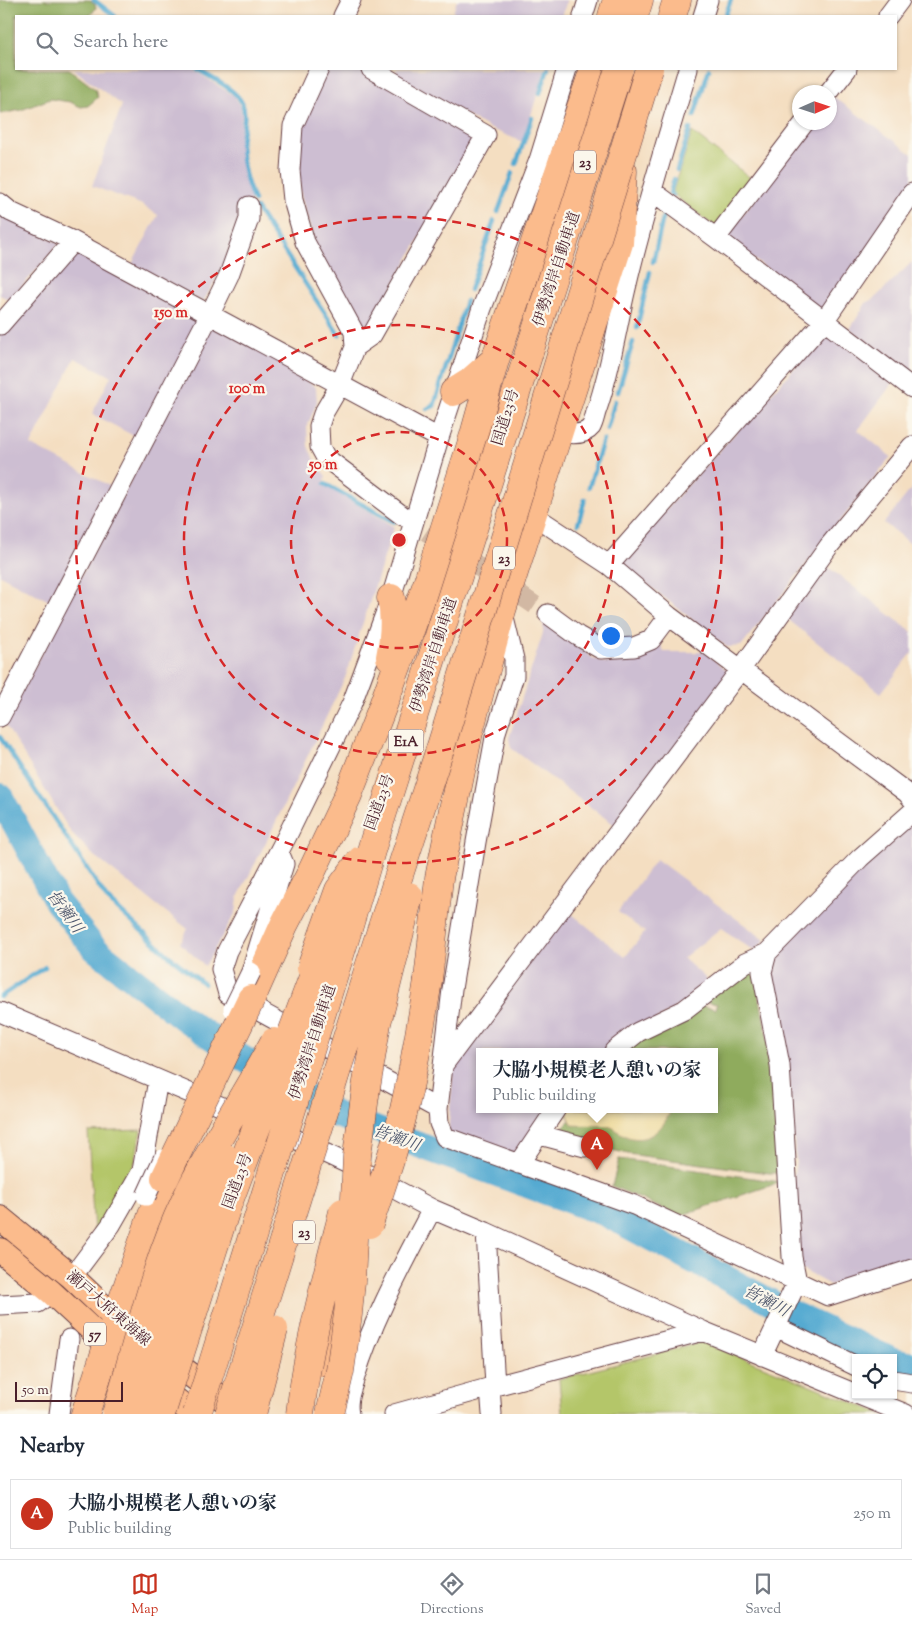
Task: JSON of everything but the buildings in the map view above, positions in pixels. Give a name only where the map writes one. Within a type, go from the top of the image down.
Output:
[{"type":"highway","points":[[612,15],[617,0]]},
{"type":"highway","points":[[632,15],[637,0]]},
{"type":"highway","points":[[666,15],[670,0]]},
{"type":"highway","points":[[672,15],[677,0]]},
{"type":"highway","name":"23","points":[[85,1414],[156,1187],[251,999],[284,925],[348,795],[382,708],[427,584],[474,435],[495,360],[594,70]]},
{"type":"highway","name":"国道23号","points":[[161,1414],[226,1209],[407,727],[614,70]]},
{"type":"highway","name":"伊勢湾岸自動車道","points":[[196,1414],[373,844],[619,70]]},
{"type":"highway","name":"伊勢湾岸自動車道","points":[[229,1414],[368,970],[442,743],[649,70]]},
{"type":"highway","name":"23","points":[[252,1414],[274,1330],[359,1050],[414,854],[656,70]]},
{"type":"highway","name":"23","points":[[299,1414],[342,1292],[369,1224],[392,1154],[407,1097],[428,980],[439,878],[469,732],[502,610],[619,243],[623,171]]},
{"type":"highway","points":[[454,392],[470,382],[495,360]]},
{"type":"highway","points":[[382,708],[393,640],[394,612],[391,598]]},
{"type":"highway","points":[[330,1414],[340,1371],[352,1281],[357,1156],[369,1069],[377,1023],[403,923],[442,743]]},
{"type":"highway","points":[[116,1414],[164,1256],[185,1201],[287,1018],[310,968],[339,890],[373,844]]},
{"type":"highway","points":[[136,1414],[174,1294],[229,1144],[282,1062]]},
{"type":"highway","points":[[299,1414],[306,1368],[322,1293],[345,1204],[343,1101]]},
{"type":"main road","name":"瀬戸大府東海線","points":[[0,1218],[72,1277],[116,1318],[243,1414]]},
{"type":"main road","name":"瀬戸大府東海線","points":[[0,1250],[51,1292],[107,1345],[196,1414]]},
{"type":"street","points":[[344,15],[351,0]]},
{"type":"street","points":[[583,15],[588,0]]},
{"type":"street","points":[[703,15],[708,0]]},
{"type":"street","points":[[889,15],[900,0]]},
{"type":"street","points":[[319,70],[293,126],[290,170],[293,200],[305,242],[354,332],[355,347],[340,384],[323,414],[319,426],[320,447],[326,458],[403,516]]},
{"type":"street","points":[[355,347],[372,335],[486,135],[374,70]]},
{"type":"street","points":[[438,1110],[228,994],[221,969],[227,951],[352,703],[391,598],[439,438],[482,308],[539,160],[567,70]]},
{"type":"street","points":[[559,432],[577,433],[591,427],[602,396],[627,283],[688,70]]},
{"type":"street","points":[[834,85],[846,70]]},
{"type":"street","points":[[716,238],[799,130]]},
{"type":"street","points":[[652,191],[912,388]]},
{"type":"street","points":[[609,565],[824,321],[912,193]]},
{"type":"street","points":[[0,203],[11,212],[73,241],[439,438]]},
{"type":"street","points":[[0,717],[210,314],[229,275],[249,219],[249,206]]},
{"type":"street","points":[[0,325],[73,241]]},
{"type":"street","points":[[444,1064],[741,669],[829,546],[912,446]]},
{"type":"street","points":[[532,515],[609,565],[669,616],[907,793],[912,799]]},
{"type":"street","points":[[502,610],[514,659],[514,676],[496,732],[453,980],[438,1110],[439,1123],[445,1137],[634,1204],[828,1296],[912,1269]]},
{"type":"street","points":[[548,614],[578,636],[601,649],[634,647],[651,640],[669,616]]},
{"type":"street","points":[[618,1048],[638,1032],[684,1010],[745,963],[767,953],[860,858],[912,812]]},
{"type":"street","points":[[111,1225],[119,1224],[137,1198],[156,1187],[250,972],[284,864],[279,851]]},
{"type":"street","points":[[762,1356],[797,1282],[792,1257],[780,1065],[762,972],[767,953]]},
{"type":"street","points":[[0,1012],[346,1162],[432,1209],[703,1331],[852,1393]]},
{"type":"street","points":[[72,1277],[111,1225],[142,1172],[158,1080]]},
{"type":"street","points":[[519,1164],[554,1113]]},
{"type":"street","points":[[540,1135],[585,1147]]},
{"type":"street","points":[[349,1414],[347,1405],[363,1353],[400,1271],[432,1209]]},
{"type":"street","points":[[486,1232],[492,1414]]},
{"type":"street","points":[[0,1305],[38,1303],[51,1292]]},
{"type":"street","points":[[776,1327],[852,1364]]},
{"type":"street","points":[[394,1414],[703,1331]]},
{"type":"street","points":[[59,1414],[69,1339]]},
{"type":"street","points":[[897,1381],[912,1383]]},
{"type":"street","points":[[867,1399],[906,1414]]},
{"type":"shaded area","points":[[457,0],[567,0],[562,15],[452,15]]},
{"type":"shaded area","points":[[74,70],[194,70],[234,96],[240,105],[242,115],[239,144],[243,175],[251,199],[221,270],[203,302],[132,264],[158,215],[140,204],[92,186],[122,105]]},
{"type":"shaded area","points":[[326,70],[364,70],[476,135],[372,325],[362,329],[316,247],[301,196],[297,162],[301,130]]},
{"type":"shaded area","points":[[397,70],[545,70],[523,142],[491,129],[395,75]]},
{"type":"shaded area","points":[[837,99],[912,154],[912,182],[862,258],[822,311],[725,237],[809,130],[837,130]]},
{"type":"shaded area","points":[[0,208],[59,244],[10,300],[0,295]]},
{"type":"shaded area","points":[[71,250],[199,312],[201,321],[138,438],[92,414],[111,376],[75,358],[31,445],[110,486],[51,602],[0,575],[0,332]]},
{"type":"shaded area","points":[[912,262],[912,378],[850,329],[866,303],[874,299]]},
{"type":"shaded area","points":[[211,324],[269,350],[316,388],[317,402],[307,427],[308,446],[316,464],[326,476],[324,484],[394,527],[345,678],[238,897],[236,912],[205,966],[180,943],[188,929],[94,856],[70,831],[5,724]]},
{"type":"shaded area","points":[[827,332],[894,381],[858,430],[891,457],[741,646],[727,647],[623,565],[623,557]]},
{"type":"shaded area","points":[[912,488],[912,545],[884,523]]},
{"type":"shaded area","points":[[824,564],[912,632],[912,653],[881,693],[785,617]]},
{"type":"shaded area","points":[[544,620],[594,659],[607,663],[623,662],[640,657],[660,643],[664,652],[705,652],[732,675],[616,826],[511,748],[509,738],[543,633]]},
{"type":"shaded area","points":[[912,821],[912,1259],[830,1285],[801,1269],[793,1180],[796,1162],[787,1063],[770,973],[781,949],[843,883]]},
{"type":"shaded area","points":[[656,859],[765,940],[754,951],[721,928],[683,958],[712,984],[613,1048],[476,1048],[476,1113],[549,1113],[515,1157],[448,1134],[453,1073],[459,1052],[567,910],[625,957],[645,932],[618,912]]},
{"type":"green space","points":[[0,0],[90,0],[95,4],[96,8],[91,15],[15,15],[15,70],[70,70],[95,89],[98,97],[88,106],[81,107],[70,102],[50,99],[21,110],[0,114]]},
{"type":"green space","points":[[692,132],[753,180],[716,228],[672,193]]},
{"type":"green space","points":[[748,967],[754,968],[772,1062],[782,1173],[769,1173],[628,1154],[555,1135],[570,1120],[568,1114],[548,1129],[558,1113],[718,1113],[718,1048],[627,1048],[698,1005],[716,1009],[717,1004],[703,1002]]},
{"type":"green space","points":[[141,1130],[135,1162],[100,1227],[94,1232],[88,1132]]},
{"type":"green space","points":[[619,1159],[781,1182],[679,1216],[612,1186]]},
{"type":"green space","points":[[703,1342],[882,1414],[562,1414],[559,1379]]},
{"type":"sand","points":[[567,1113],[669,1113],[665,1122],[655,1132],[649,1136],[636,1139],[626,1136],[611,1127],[572,1125]]},
{"type":"waterway","points":[[94,0],[114,15]]},
{"type":"waterway","points":[[725,15],[731,0]]},
{"type":"waterway","points":[[199,70],[228,88],[242,103],[244,108],[241,145],[242,160],[254,201]]},
{"type":"waterway","points":[[540,93],[548,70]]},
{"type":"waterway","points":[[694,116],[709,70]]},
{"type":"waterway","points":[[516,164],[532,118]]},
{"type":"waterway","points":[[677,170],[690,129]]},
{"type":"waterway","points":[[498,212],[512,173]]},
{"type":"waterway","points":[[673,195],[670,193],[674,179]]},
{"type":"waterway","points":[[256,208],[339,335]]},
{"type":"waterway","points":[[653,262],[664,213]]},
{"type":"waterway","points":[[470,290],[494,221]]},
{"type":"waterway","points":[[637,328],[650,272]]},
{"type":"waterway","points":[[427,409],[434,406],[466,301]]},
{"type":"waterway","points":[[618,392],[633,342]]},
{"type":"waterway","points":[[607,429],[615,401]]},
{"type":"waterway","points":[[589,487],[603,440]]},
{"type":"waterway","points":[[325,484],[394,522]]},
{"type":"waterway","points":[[578,524],[585,499]]},
{"type":"waterway","points":[[0,737],[107,899],[168,955],[204,984]]},
{"type":"waterway","name":"皆瀬川","points":[[0,796],[57,902],[95,949],[186,1020],[244,1059],[337,1115],[606,1214],[797,1316],[878,1354]]},
{"type":"waterway","points":[[0,997],[45,967]]},
{"type":"waterway","name":"皆瀬川","points":[[897,1362],[912,1365]]},
{"type":"tunnel","points":[[403,516],[548,614]]},
{"type":"place","name":"大脇小規模老人憩いの家","points":[[597,1170]]}]
